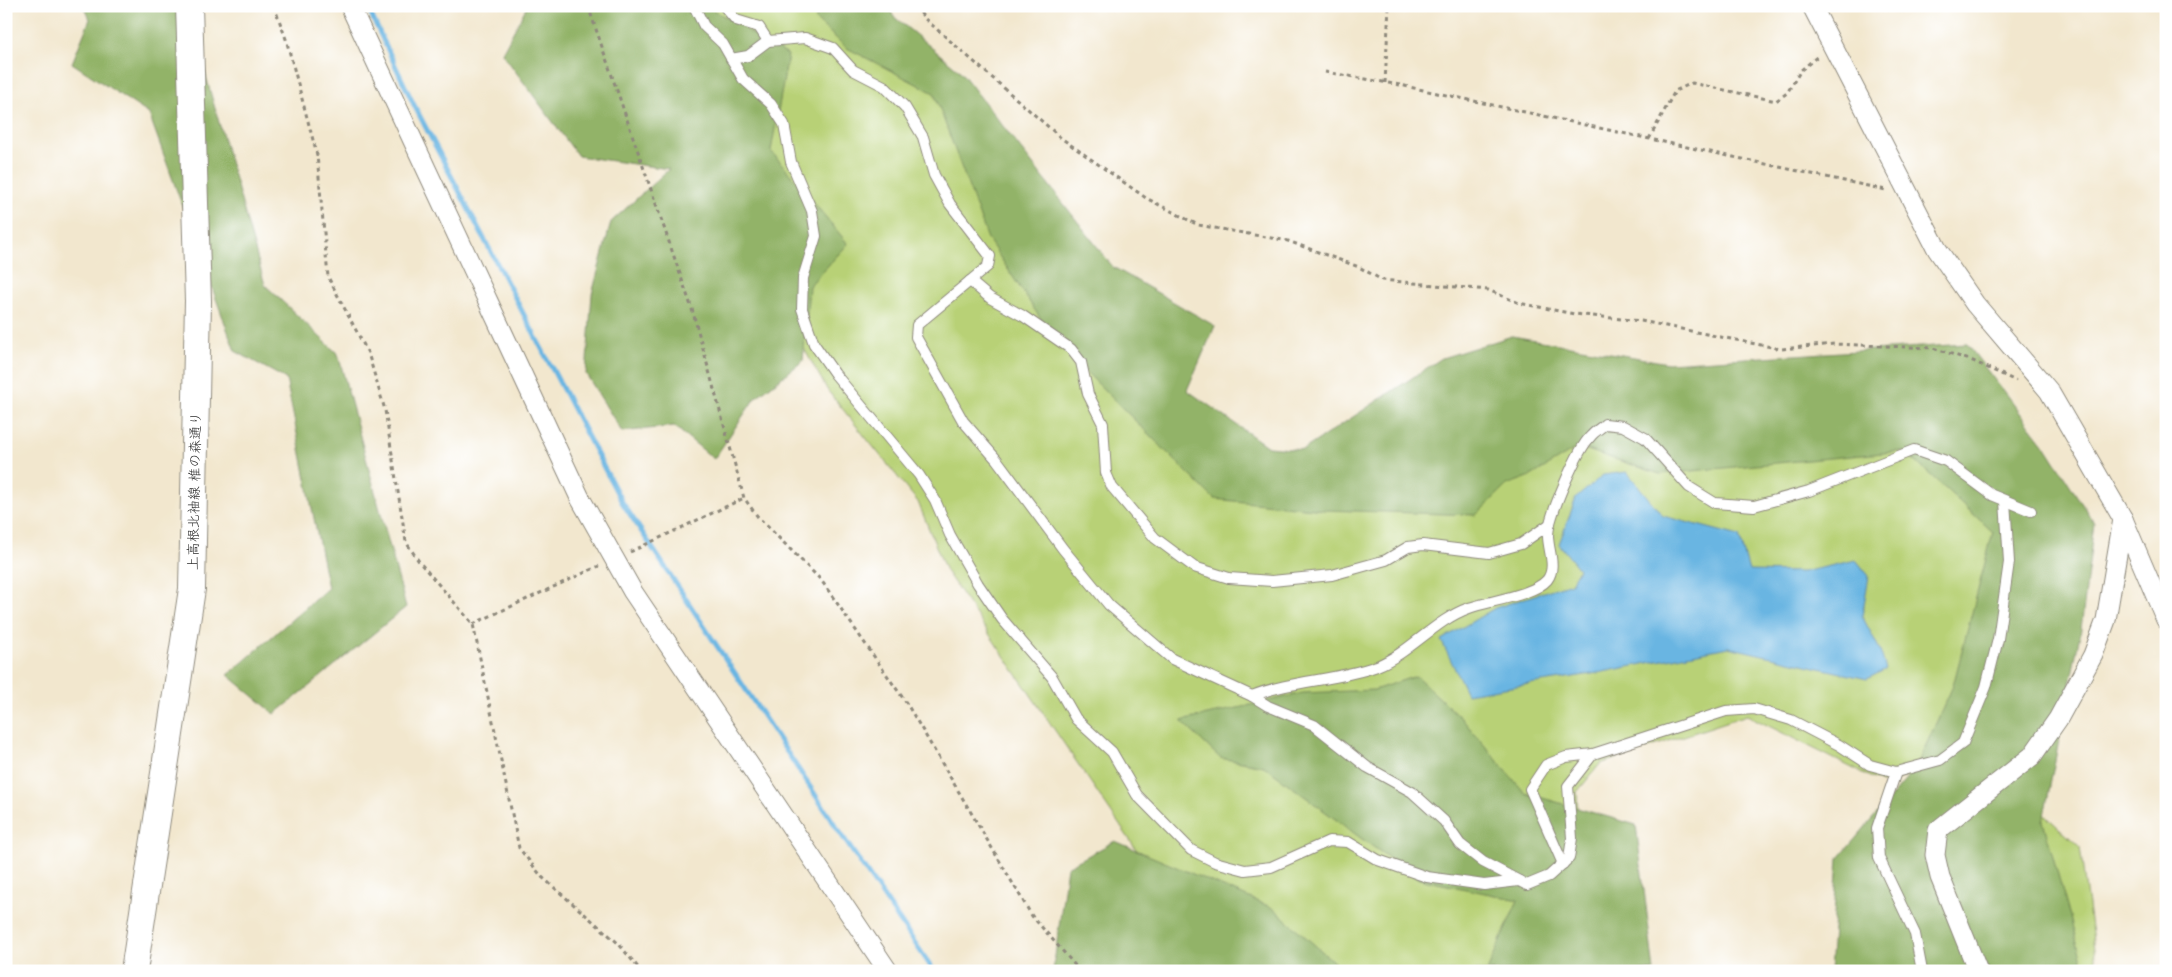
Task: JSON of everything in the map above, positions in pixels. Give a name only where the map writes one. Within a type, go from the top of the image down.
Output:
[{"type":"main road","name":"上高根北袖線 椎の森通り","points":[[134,971],[192,589],[198,300],[190,6]]},
{"type":"street","points":[[350,6],[580,498],[633,592],[888,971]]},
{"type":"street","points":[[1812,6],[1937,249],[1975,304],[2049,391],[2123,519],[2166,620]]},
{"type":"street","points":[[1978,971],[1940,876],[1935,855],[1938,830],[2032,756],[2058,719],[2093,655],[2106,620],[2123,519]]},
{"type":"lane","points":[[694,6],[704,26],[723,44],[743,79],[771,104],[784,124],[791,162],[812,211],[816,236],[803,278],[802,309],[814,344],[835,374],[918,475],[935,500],[950,535],[978,584],[1002,619],[1052,677],[1076,720],[1112,752],[1136,795],[1191,850],[1215,862],[1246,870],[1271,867],[1329,841],[1348,842],[1378,860],[1427,877],[1484,885],[1519,881]]},
{"type":"lane","points":[[724,6],[736,20],[759,27],[768,41]]},
{"type":"lane","points":[[731,59],[748,56],[768,41],[805,38],[833,48],[853,70],[884,86],[905,107],[923,137],[934,175],[950,204],[990,256],[988,266],[917,325],[916,337],[963,421],[997,460],[1062,549],[1109,604],[1172,659],[1252,696],[1268,706],[1314,725],[1367,767],[1412,792],[1444,821],[1460,844],[1483,862],[1527,885],[1549,876],[1570,858],[1572,838],[1568,786],[1594,754]]},
{"type":"lane","points":[[970,282],[990,298],[1023,316],[1070,349],[1081,362],[1088,394],[1103,424],[1106,473],[1112,487],[1155,538],[1194,567],[1229,578],[1272,581],[1332,575],[1386,560],[1408,547],[1423,545],[1489,553],[1521,544],[1550,524]]},
{"type":"lane","points":[[1252,696],[1273,688],[1322,680],[1377,666],[1405,650],[1454,615],[1468,608],[1535,588],[1547,580],[1552,570],[1548,534],[1557,498],[1589,437],[1606,424],[1623,426],[1646,438],[1689,487],[1715,503],[1754,506],[1809,491],[1914,450],[1946,461],[1992,495],[2031,511]]},
{"type":"lane","points":[[1562,864],[1530,789],[1546,765],[1566,757],[1594,754],[1726,711],[1754,709],[1791,720],[1839,745],[1870,765],[1896,772],[1940,760],[1962,743],[1986,687],[1998,639],[2009,562],[2005,501]]},
{"type":"lane","points":[[1896,772],[1876,828],[1879,858],[1916,934],[1922,971]]},
{"type":"path","points":[[274,6],[286,39],[317,155],[328,277],[368,353],[385,410],[406,542],[420,563],[473,624],[519,848],[542,877],[618,943],[641,971]]},
{"type":"path","points":[[588,6],[692,309],[744,498],[758,517],[821,580],[907,704],[1032,916],[1080,971]]},
{"type":"path","points":[[916,6],[924,18],[1061,138],[1146,198],[1198,225],[1288,241],[1359,267],[1382,280],[1488,290],[1519,303],[1574,314],[1640,321],[1781,349],[1834,344],[1933,348],[1973,361],[2024,385]]},
{"type":"path","points":[[1385,83],[1389,6]]},
{"type":"path","points":[[1649,139],[1674,90],[1692,83],[1776,101],[1787,93],[1801,70],[1831,44]]},
{"type":"path","points":[[1325,72],[1385,83],[1909,194]]},
{"type":"path","points":[[473,624],[744,498]]},
{"type":"green space","points":[[84,6],[186,6],[265,285],[338,354],[406,607],[275,714],[228,675],[328,588],[286,379],[235,351],[149,114],[72,63],[90,19]]},
{"type":"green space","points":[[527,6],[707,6],[788,55],[771,151],[848,244],[809,286],[803,361],[755,398],[714,459],[674,426],[622,432],[586,374],[592,294],[611,222],[669,169],[578,156],[502,53]]},
{"type":"green space","points":[[655,6],[859,6],[966,105],[1237,467],[1514,437],[1943,428],[2032,507],[1963,762],[1882,783],[1747,715],[1600,764],[1577,792],[1580,865],[1495,971],[1328,971],[1147,865],[946,571],[918,502],[828,391],[755,262]]},
{"type":"green space","points":[[816,6],[889,6],[893,16],[960,71],[1113,267],[1215,326],[1187,390],[1268,447],[1303,450],[1442,358],[1512,336],[1668,363],[1967,344],[2044,444],[2094,523],[2081,629],[2043,821],[2085,971],[1830,971],[1838,859],[1915,769],[1953,686],[1993,532],[1904,451],[1660,474],[1578,447],[1531,476],[1507,485],[1476,515],[1324,510],[1214,499],[1056,342],[988,239],[934,93],[847,48],[816,20]]},
{"type":"green space","points":[[1416,676],[1462,719],[1525,793],[1636,825],[1654,971],[1487,971],[1518,900],[1419,879],[1264,766],[1220,758],[1181,721],[1303,693],[1374,690]]},
{"type":"green space","points":[[2015,788],[2080,847],[2097,971],[1991,971]]},
{"type":"green space","points":[[1115,841],[1273,908],[1344,971],[1053,971],[1067,867]]},
{"type":"water","points":[[1627,472],[1663,516],[1739,536],[1749,571],[1803,572],[1856,560],[1869,576],[1862,616],[1880,650],[1886,669],[1867,679],[1728,647],[1598,673],[1467,694],[1441,640],[1495,608],[1571,583],[1579,569],[1559,544],[1576,498],[1603,475]]},
{"type":"waterway","points":[[367,6],[414,105],[622,502],[851,849],[934,971]]}]
